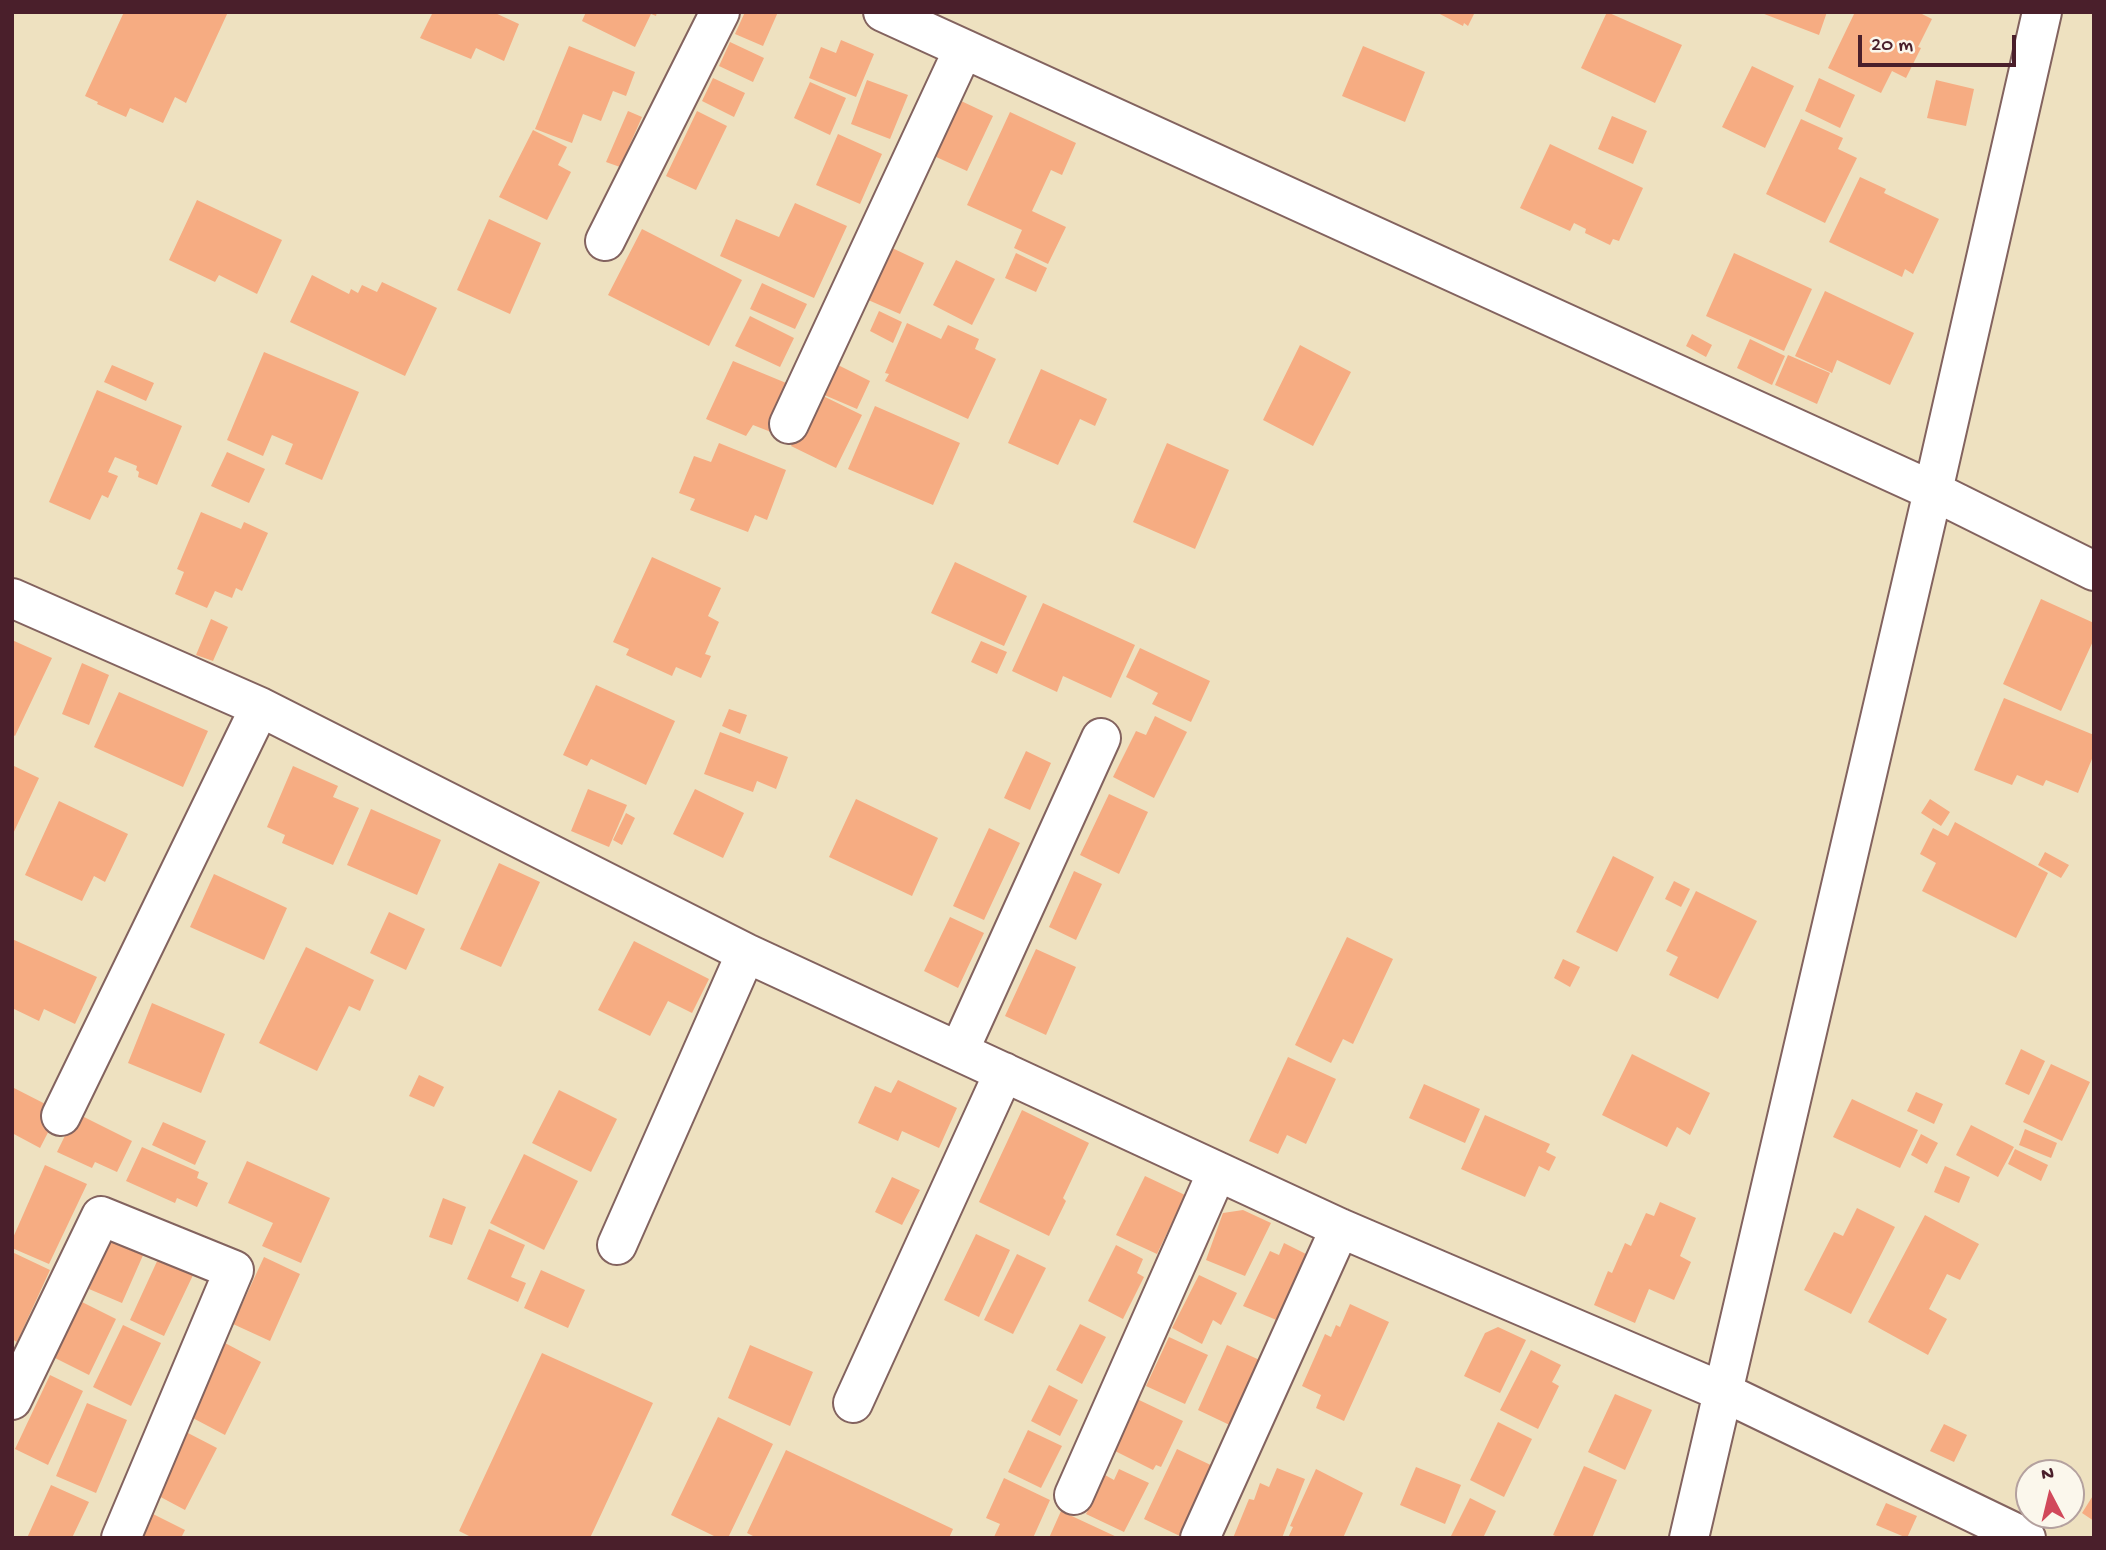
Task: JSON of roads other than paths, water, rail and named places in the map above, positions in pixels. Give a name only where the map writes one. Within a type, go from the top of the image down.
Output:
[{"type":"street","points":[[606,241],[720,12]]},
{"type":"street","points":[[883,12],[1933,491],[2094,571]]},
{"type":"street","points":[[1689,1538],[2042,12]]},
{"type":"street","points":[[789,424],[963,50]]},
{"type":"street","points":[[12,598],[260,707],[746,953],[1339,1228],[1723,1392],[2026,1538]]},
{"type":"street","points":[[61,1116],[260,707]]},
{"type":"street","points":[[959,1051],[1101,738]]},
{"type":"street","points":[[617,1245],[746,953]]},
{"type":"street","points":[[853,1403],[1004,1072]]},
{"type":"street","points":[[1074,1495],[1217,1172]]},
{"type":"street","points":[[12,1400],[101,1216],[234,1270],[121,1538]]},
{"type":"street","points":[[1200,1538],[1339,1228]]}]
